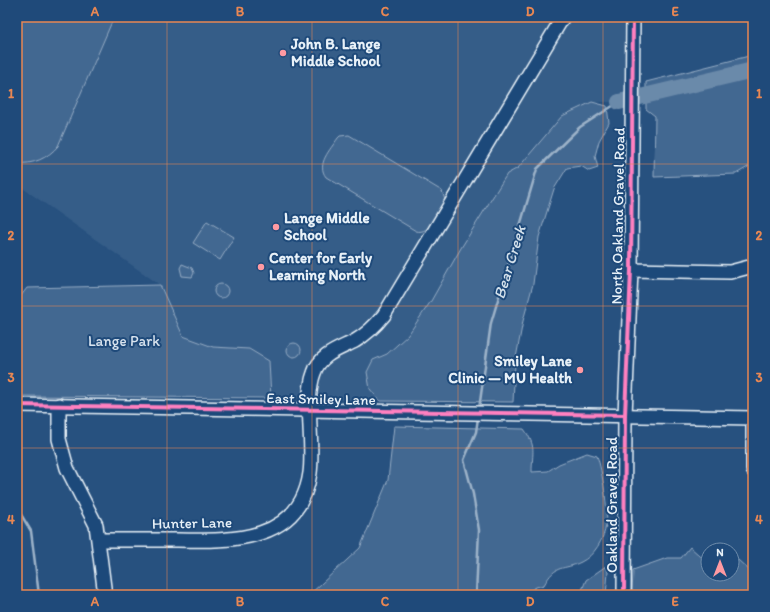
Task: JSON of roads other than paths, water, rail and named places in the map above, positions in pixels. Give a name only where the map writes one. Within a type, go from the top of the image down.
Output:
[{"type":"street","name":"Hunter Lane","points":[[99,540],[225,541],[250,537],[276,527],[293,514],[305,494],[310,473],[310,411],[313,374],[319,364],[336,350],[365,335],[376,326],[384,315],[563,17]]},
{"type":"street","name":"North Oakland Gravel Road","points":[[625,415],[631,270],[633,17]]},
{"type":"street","points":[[631,270],[730,272],[753,266]]},
{"type":"street","name":"East Smiley Lane","points":[[17,405],[753,418]]},
{"type":"street","points":[[59,405],[59,439],[67,468],[96,525],[105,595]]},
{"type":"street","name":"Oakland Gravel Road","points":[[624,595],[625,415]]},
{"type":"street","points":[[753,425],[753,470]]},
{"type":"waterway","name":"Bear Creek","points":[[619,102],[753,70]]},
{"type":"waterway","name":"Bear Creek","points":[[479,409],[491,323],[537,169],[580,127],[619,102]]},
{"type":"waterway","name":"Bear Creek","points":[[476,595],[479,530],[473,494],[464,460],[476,432],[478,418]]},
{"type":"waterway","points":[[17,508],[31,531],[39,595]]},
{"type":"place","name":"John B. Lange Middle School","points":[[283,53]]},
{"type":"place","name":"Lange Middle School","points":[[276,227]]},
{"type":"place","name":"Center for Early Learning North","points":[[261,267]]},
{"type":"place","name":"Smiley Lane Clinic — MU Health","points":[[580,370]]},
{"type":"park label","name":"Lange Park","points":[[124,341]]}]
